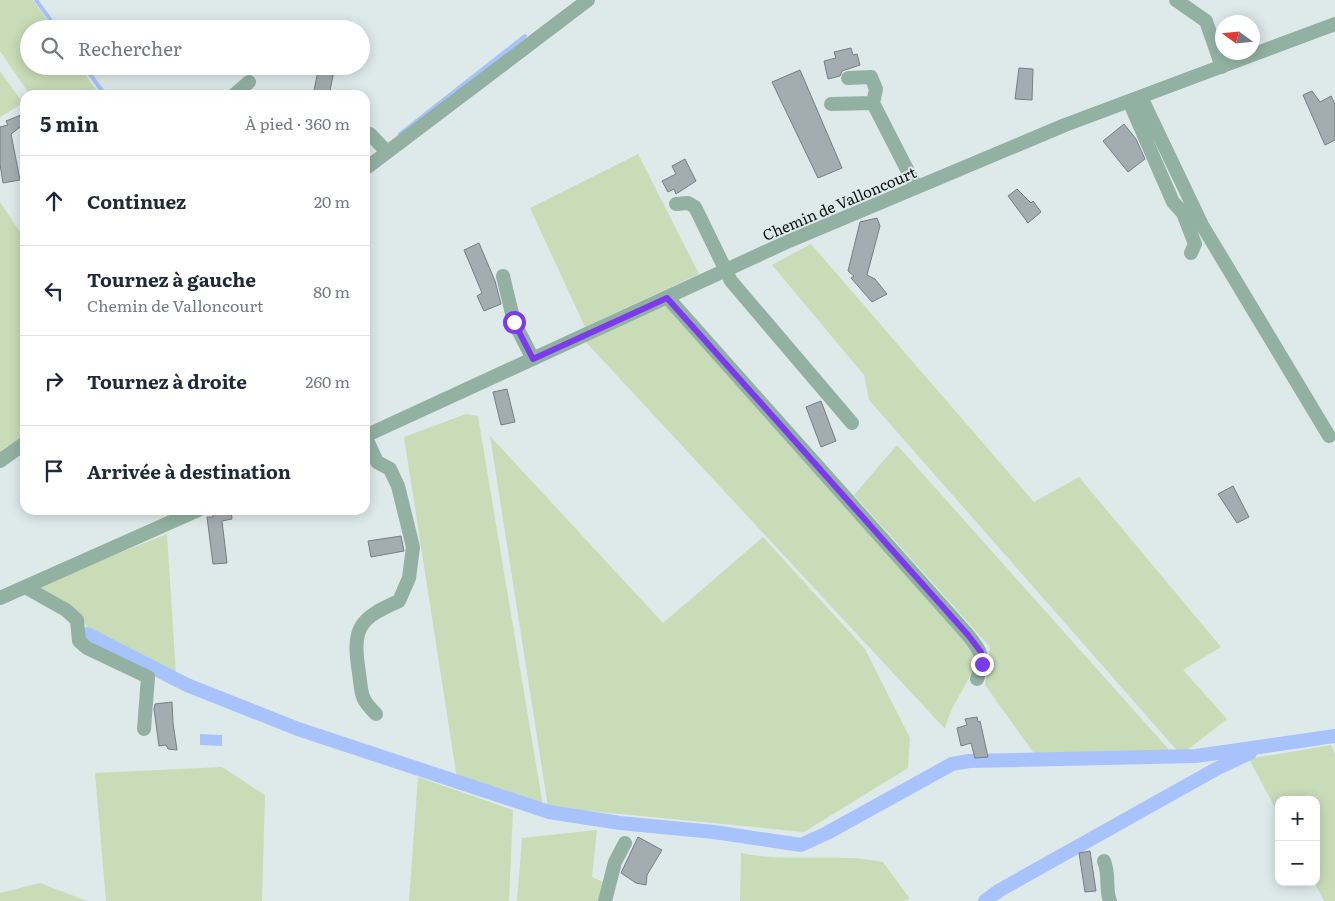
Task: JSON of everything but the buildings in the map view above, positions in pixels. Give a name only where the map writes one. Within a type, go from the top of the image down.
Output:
[{"type":"street","points":[[370,165],[588,0]]},
{"type":"street","points":[[1176,0],[1206,21],[1222,67]]},
{"type":"street","name":"Chemin de Valloncourt","points":[[370,434],[789,240],[1135,99],[1335,24]]},
{"type":"street","points":[[848,78],[871,77],[876,89],[874,103],[916,187]]},
{"type":"street","points":[[240,90],[249,82]]},
{"type":"street","points":[[1135,99],[1174,202],[1183,213],[1195,244],[1191,253]]},
{"type":"street","points":[[1135,99],[1202,226],[1329,436]]},
{"type":"street","points":[[831,104],[874,103]]},
{"type":"street","points":[[370,134],[386,151]]},
{"type":"street","points":[[676,204],[688,203],[695,207],[730,281],[852,423]]},
{"type":"street","points":[[503,276],[514,322],[533,359]]},
{"type":"street","points":[[667,298],[968,635],[981,652],[982,664],[977,679]]},
{"type":"street","points":[[0,461],[20,447]]},
{"type":"street","points":[[370,447],[377,462],[390,469],[398,486],[413,547],[408,578],[399,601],[374,612],[358,632],[356,639],[355,646],[363,701],[376,714]]},
{"type":"street","points":[[0,598],[187,515]]},
{"type":"street","points":[[25,586],[66,610],[77,620],[79,641],[87,648],[148,677],[144,728]]},
{"type":"street","points":[[605,901],[616,862],[625,843]]},
{"type":"street","points":[[1104,861],[1109,874],[1108,895],[1110,901]]},
{"type":"green space","points":[[0,0],[33,0],[47,20],[20,20],[20,75],[86,75],[96,90],[27,90],[0,51]]},
{"type":"green space","points":[[0,71],[20,99],[20,105],[0,117]]},
{"type":"green space","points":[[638,154],[699,274],[585,327],[530,208]]},
{"type":"green space","points":[[0,202],[20,232],[20,439],[0,454]]},
{"type":"green space","points":[[811,244],[1034,502],[1079,477],[1221,647],[1183,670],[1227,719],[1181,755],[869,400],[864,375],[772,265]]},
{"type":"green space","points":[[668,302],[978,652],[971,673],[952,709],[945,729],[583,339]]},
{"type":"green space","points":[[466,414],[478,416],[543,806],[457,779],[404,437]]},
{"type":"green space","points":[[490,436],[663,623],[763,537],[865,649],[910,738],[908,768],[804,832],[548,807]]},
{"type":"green space","points":[[897,445],[1172,753],[1036,756],[985,685],[990,647],[854,495]]},
{"type":"green space","points":[[167,534],[176,675],[90,634],[86,624],[68,604],[34,587]]},
{"type":"green space","points":[[1331,745],[1335,754],[1335,901],[1324,901],[1316,886],[1320,886],[1320,796],[1275,796],[1275,808],[1249,759]]},
{"type":"green space","points":[[222,767],[265,795],[262,901],[106,901],[95,773]]},
{"type":"green space","points":[[418,777],[513,810],[509,901],[409,901]]},
{"type":"green space","points":[[597,830],[592,877],[605,883],[602,901],[517,901],[522,838]]},
{"type":"green space","points":[[741,853],[776,857],[865,859],[883,862],[910,899],[904,901],[740,901]]},
{"type":"green space","points":[[40,883],[87,901],[0,901],[0,893]]},
{"type":"water","points":[[200,734],[222,735],[222,746],[200,745]]},
{"type":"waterway","points":[[36,0],[50,20]]},
{"type":"waterway","points":[[400,134],[525,36]]},
{"type":"waterway","points":[[91,75],[101,90]]},
{"type":"waterway","points":[[87,634],[187,685],[298,729],[549,812],[620,823],[714,832],[801,845],[827,833],[952,764],[969,761],[1196,756],[1335,736]]},
{"type":"waterway","points":[[985,901],[1000,890],[1218,768],[1250,753]]},
{"type":"route","points":[[514,322],[533,359],[667,298],[968,635],[981,652],[982,664]]}]
